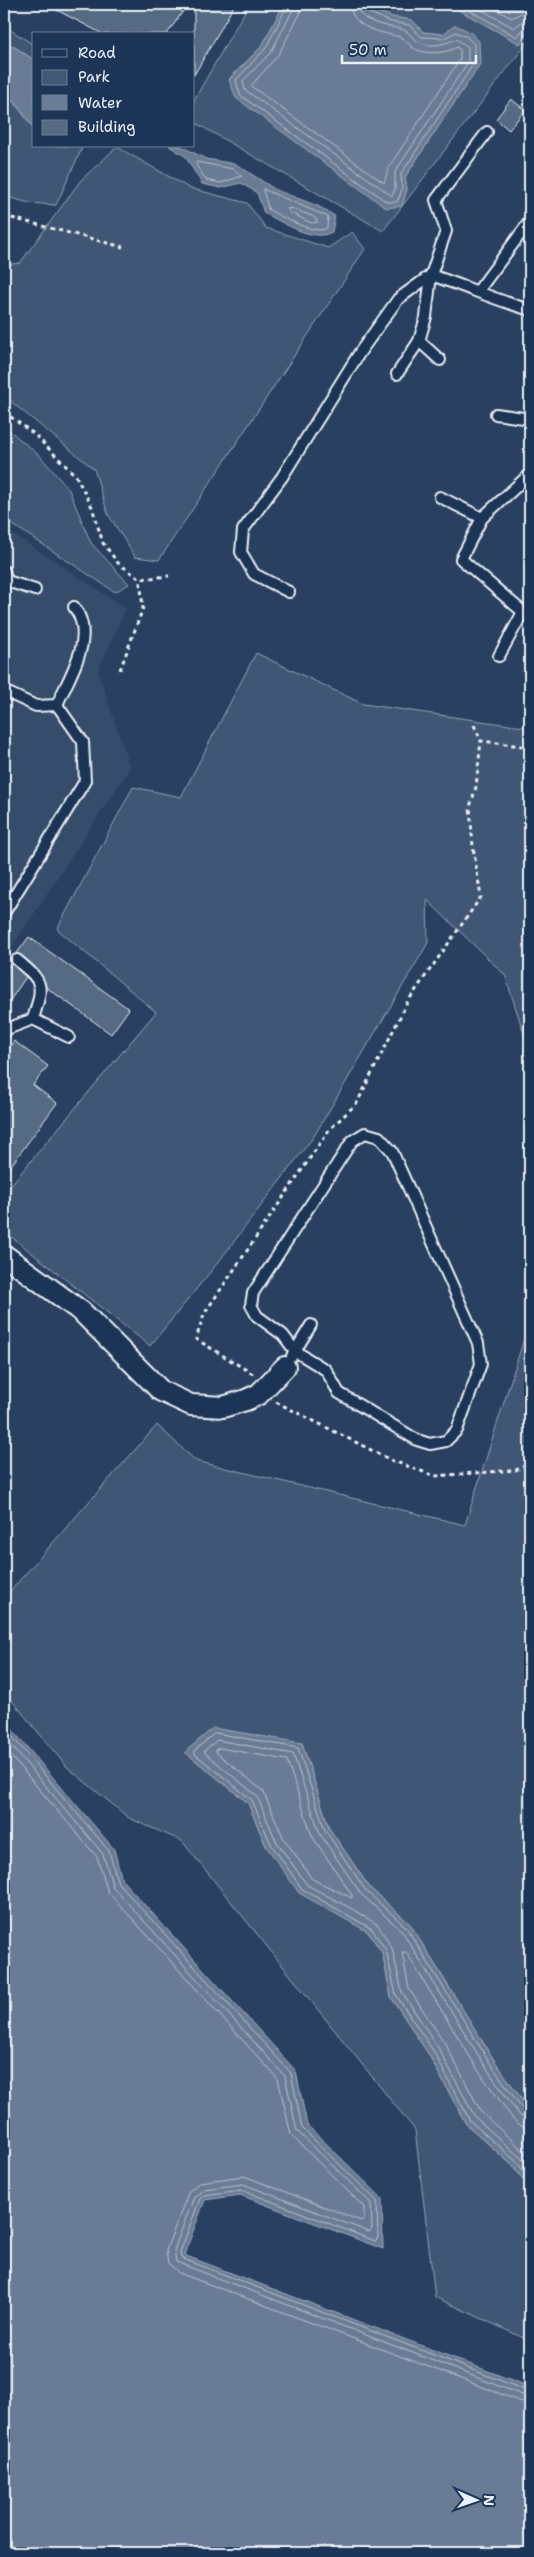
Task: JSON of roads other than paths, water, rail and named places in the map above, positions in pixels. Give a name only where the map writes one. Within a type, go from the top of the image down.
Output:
[{"type":"street","points":[[4,1255],[82,1312],[161,1391],[191,1405],[223,1407],[264,1389],[290,1359]]},
{"type":"lane","points":[[397,374],[419,340],[426,316],[431,275],[446,231],[436,200],[487,132]]},
{"type":"lane","points":[[478,291],[530,221]]},
{"type":"lane","points":[[431,275],[478,291],[497,301],[530,310]]},
{"type":"lane","points":[[289,592],[254,574],[241,552],[243,530],[282,477],[360,352],[398,299],[431,275]]},
{"type":"lane","points":[[419,340],[440,360]]},
{"type":"lane","points":[[496,414],[530,419]]},
{"type":"lane","points":[[499,656],[523,612],[461,559],[482,518],[530,474]]},
{"type":"lane","points":[[440,497],[482,518]]},
{"type":"lane","points":[[4,570],[5,584],[35,590]]},
{"type":"lane","points":[[57,705],[84,641],[82,617],[74,607]]},
{"type":"lane","points":[[4,692],[36,706],[57,705]]},
{"type":"lane","points":[[4,913],[85,781],[83,742],[57,705]]},
{"type":"lane","points":[[17,960],[38,977],[41,993],[33,1019]]},
{"type":"lane","points":[[4,1033],[7,1029],[33,1019],[69,1037]]},
{"type":"lane","points":[[365,1133],[380,1137],[392,1151],[478,1343],[481,1364],[457,1430],[446,1441],[430,1444],[417,1440],[339,1393],[326,1370],[290,1359],[283,1335],[257,1316],[251,1305],[253,1293],[352,1140],[365,1133]]},
{"type":"lane","points":[[290,1359],[310,1325]]},
{"type":"water","points":[[284,4],[368,4],[369,8],[392,17],[412,20],[423,32],[443,34],[455,25],[470,32],[479,41],[480,64],[405,177],[407,190],[402,206],[386,208],[236,98],[229,80],[262,46]]},
{"type":"water","points":[[448,4],[530,4],[530,27],[520,44]]},
{"type":"water","points":[[4,45],[13,46],[32,59],[32,126],[15,102],[4,98]]},
{"type":"water","points":[[172,148],[185,148],[206,159],[236,164],[276,190],[318,206],[335,216],[332,232],[324,235],[307,233],[264,213],[257,193],[241,183],[221,188],[202,184],[185,156]]},
{"type":"water","points":[[4,1720],[114,1849],[122,1880],[296,2071],[307,2125],[382,2198],[383,2249],[240,2195],[205,2200],[184,2255],[530,2387],[530,2553],[4,2553]]},
{"type":"water","points":[[213,1728],[302,1743],[329,1828],[370,1888],[410,1924],[494,2060],[530,2111],[530,2189],[514,2167],[466,2124],[429,2055],[391,1997],[382,1952],[368,1932],[299,1893],[266,1846],[248,1803],[185,1752]]}]
